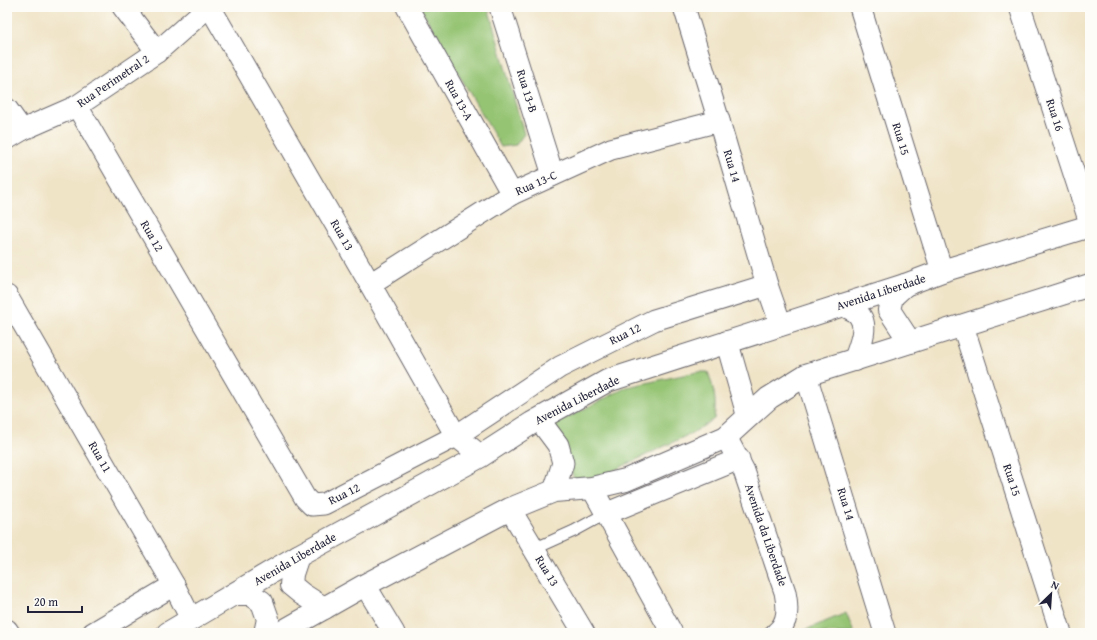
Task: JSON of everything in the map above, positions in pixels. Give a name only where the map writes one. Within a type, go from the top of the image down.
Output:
[{"type":"street","points":[[123,7],[157,52]]},
{"type":"street","name":"Rua Perimetral 2","points":[[15,135],[77,106],[157,52],[209,7]]},
{"type":"street","name":"Rua 13","points":[[209,7],[370,284],[456,436],[481,456]]},
{"type":"street","name":"Rua 13-A","points":[[407,7],[512,194]]},
{"type":"street","name":"Rua 13-B","points":[[500,7],[553,175]]},
{"type":"street","name":"Rua 14","points":[[684,7],[719,121],[766,285],[780,324]]},
{"type":"street","name":"Rua 15","points":[[860,7],[942,272]]},
{"type":"street","name":"Rua 16","points":[[1020,7],[1090,223]]},
{"type":"street","name":"Rua 12","points":[[77,106],[305,498],[312,505],[324,504],[456,436],[560,367],[654,320],[766,285]]},
{"type":"street","points":[[7,109],[15,135]]},
{"type":"street","name":"Rua 13-C","points":[[370,284],[512,194],[612,149],[719,121]]},
{"type":"street","name":"Avenida Liberdade","points":[[168,633],[298,556],[481,456],[532,423],[608,382],[780,324],[1090,226]]},
{"type":"street","points":[[905,285],[892,296],[889,310],[910,342]]},
{"type":"street","points":[[280,633],[365,584],[510,509],[554,491],[592,488],[626,480],[726,437],[769,398],[806,375],[1090,285]]},
{"type":"street","name":"Rua 11","points":[[7,296],[174,585],[191,620]]},
{"type":"street","points":[[843,305],[856,312],[863,321],[863,335],[856,360]]},
{"type":"street","name":"Rua 15","points":[[963,326],[1061,633]]},
{"type":"street","points":[[727,342],[748,416]]},
{"type":"street","name":"Rua 14","points":[[806,375],[886,633]]},
{"type":"street","points":[[546,428],[558,445],[563,463],[554,491]]},
{"type":"street","name":"Avenida da Liberdade","points":[[726,437],[739,459],[785,592],[787,614],[785,623],[776,633]]},
{"type":"street","points":[[605,514],[739,459]]},
{"type":"street","points":[[592,488],[672,633]]},
{"type":"street","name":"Rua 13","points":[[510,509],[584,633]]},
{"type":"street","points":[[298,556],[292,574],[291,585],[324,608]]},
{"type":"street","points":[[365,584],[394,633]]},
{"type":"street","points":[[93,633],[174,585]]},
{"type":"street","points":[[236,594],[250,594],[262,602],[268,619],[265,633]]},
{"type":"lane","points":[[534,549],[574,532],[605,514]]},
{"type":"green space","points":[[420,7],[488,7],[524,134],[516,145],[501,147]]},
{"type":"green space","points":[[697,372],[708,372],[714,395],[714,419],[694,432],[615,470],[599,477],[575,481],[553,425],[627,387]]},
{"type":"green space","points":[[846,613],[854,633],[798,633]]}]
